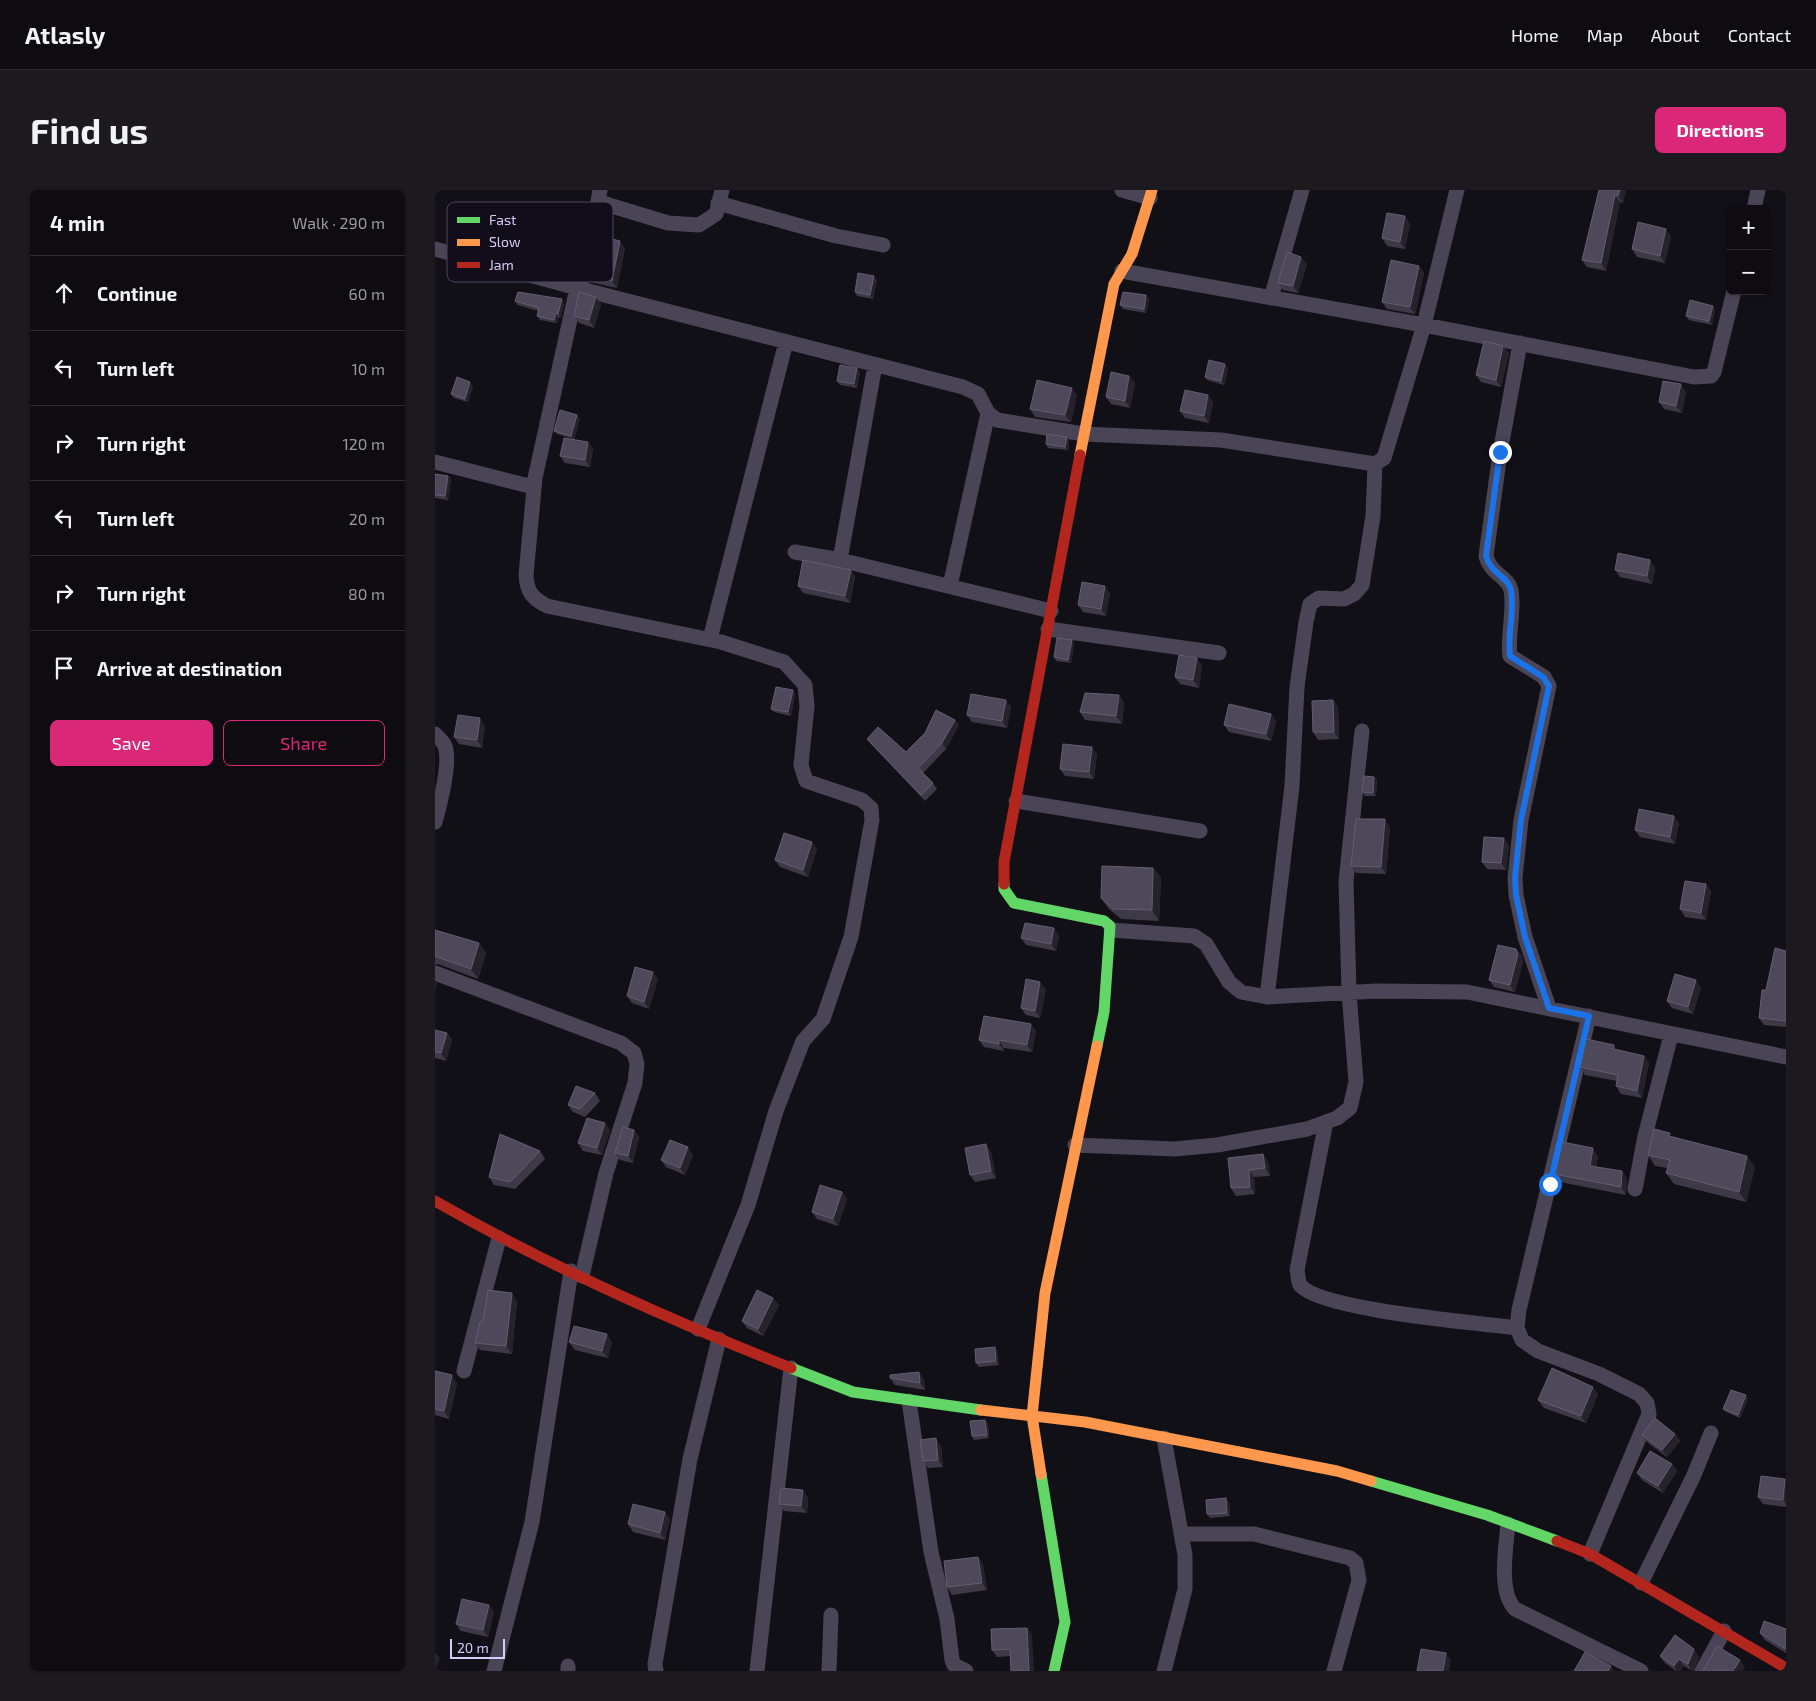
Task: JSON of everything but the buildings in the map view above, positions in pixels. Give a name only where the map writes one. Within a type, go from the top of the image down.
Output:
[{"type":"street","points":[[1054,1671],[1065,1622],[1032,1416],[1045,1293],[1104,1012],[1111,930],[1110,926],[1104,921],[1014,903],[1003,889],[1004,862],[1114,284],[1132,254],[1151,194],[1122,190]]},
{"type":"street","points":[[1271,298],[1302,190]]},
{"type":"street","points":[[555,282],[970,390],[978,394],[988,413],[997,420],[1084,434],[1221,440],[1375,464],[1384,458],[1424,325],[1457,190]]},
{"type":"street","points":[[1755,205],[1759,190]]},
{"type":"street","points":[[599,196],[668,223],[699,225],[716,214],[720,197],[836,236],[883,245]]},
{"type":"street","points":[[1122,271],[1424,325],[1693,377],[1711,376],[1718,361],[1733,295]]},
{"type":"street","points":[[580,282],[533,487],[526,575],[527,589],[534,600],[547,606],[710,639],[784,662],[805,685],[807,706],[801,764],[806,781],[862,800],[871,808],[872,820],[851,937],[823,1019],[803,1042],[779,1102],[748,1205],[698,1329]]},
{"type":"street","points":[[710,639],[786,342]]},
{"type":"street","points":[[1520,343],[1500,452],[1486,556],[1489,567],[1507,582],[1511,591],[1508,643],[1510,656],[1543,677],[1549,686],[1521,820],[1515,878],[1516,895],[1525,937],[1549,1008]]},
{"type":"street","points":[[840,560],[875,365]]},
{"type":"street","points":[[950,586],[988,413]]},
{"type":"street","points":[[435,462],[533,487]]},
{"type":"street","points":[[1267,997],[1292,786],[1297,687],[1305,622],[1311,604],[1319,598],[1344,599],[1354,594],[1362,585],[1373,516],[1375,464]]},
{"type":"street","points":[[795,552],[840,560],[1051,611]]},
{"type":"street","points":[[1048,629],[1219,653]]},
{"type":"street","points":[[1075,1145],[1175,1149],[1200,1147],[1307,1129],[1337,1118],[1350,1108],[1356,1082],[1349,992],[1347,880],[1362,732]]},
{"type":"street","points":[[435,734],[443,742],[447,756],[440,804],[435,822]]},
{"type":"street","points":[[1016,801],[1201,831]]},
{"type":"street","points":[[1111,930],[1194,936],[1206,944],[1213,952],[1229,982],[1241,992],[1267,997],[1349,992],[1467,992],[1786,1057]]},
{"type":"street","points":[[435,974],[621,1043],[634,1053],[637,1064],[635,1083],[577,1274],[532,1522],[494,1671]]},
{"type":"street","points":[[1589,1016],[1519,1310],[1517,1328],[1522,1340],[1538,1352],[1599,1374],[1639,1394],[1647,1403],[1649,1414],[1590,1554]]},
{"type":"street","points":[[1635,1189],[1645,1136],[1671,1035]]},
{"type":"street","points":[[1326,1122],[1297,1270],[1300,1284],[1311,1293],[1343,1304],[1517,1328]]},
{"type":"street","points":[[435,1201],[499,1238],[719,1339],[853,1392],[958,1408],[1085,1422],[1337,1471],[1487,1515],[1590,1554],[1786,1668]]},
{"type":"street","points":[[464,1371],[499,1238]]},
{"type":"street","points":[[656,1671],[655,1664],[690,1459],[719,1339]]},
{"type":"street","points":[[757,1671],[791,1368]]},
{"type":"street","points":[[909,1401],[931,1552],[958,1669]]},
{"type":"street","points":[[1641,1582],[1694,1475],[1711,1433]]},
{"type":"street","points":[[1164,1438],[1185,1555],[1185,1589],[1164,1671]]},
{"type":"street","points":[[1508,1524],[1505,1561],[1506,1594],[1515,1610],[1641,1671]]},
{"type":"street","points":[[1181,1534],[1254,1534],[1350,1558],[1356,1563],[1359,1580],[1334,1671]]},
{"type":"street","points":[[829,1671],[831,1614]]},
{"type":"street","points":[[1702,1671],[1724,1631]]},
{"type":"traffic: fast","points":[[1004,884],[1004,889],[1014,903],[1104,921],[1110,926],[1104,1012],[1097,1046]]},
{"type":"traffic: fast","points":[[791,1368],[853,1392],[981,1410]]},
{"type":"traffic: fast","points":[[1041,1474],[1065,1622],[1054,1671]]},
{"type":"traffic: fast","points":[[1371,1481],[1487,1515],[1557,1541]]},
{"type":"traffic: slow","points":[[1080,455],[1114,284],[1132,254],[1152,190]]},
{"type":"traffic: slow","points":[[1041,1474],[1032,1416],[1045,1293],[1097,1046]]},
{"type":"traffic: slow","points":[[981,1410],[1085,1422],[1337,1471],[1371,1481]]},
{"type":"traffic: jam","points":[[1004,884],[1004,862],[1080,455]]},
{"type":"traffic: jam","points":[[435,1201],[565,1270],[700,1331],[791,1368]]},
{"type":"traffic: jam","points":[[1557,1541],[1590,1554],[1786,1668]]},
{"type":"route","points":[[1500,452],[1486,556],[1489,567],[1510,586],[1511,613],[1508,643],[1510,656],[1518,663],[1547,680],[1549,686],[1549,694],[1521,820],[1515,878],[1516,895],[1525,937],[1549,1008],[1589,1016],[1550,1184]]}]
